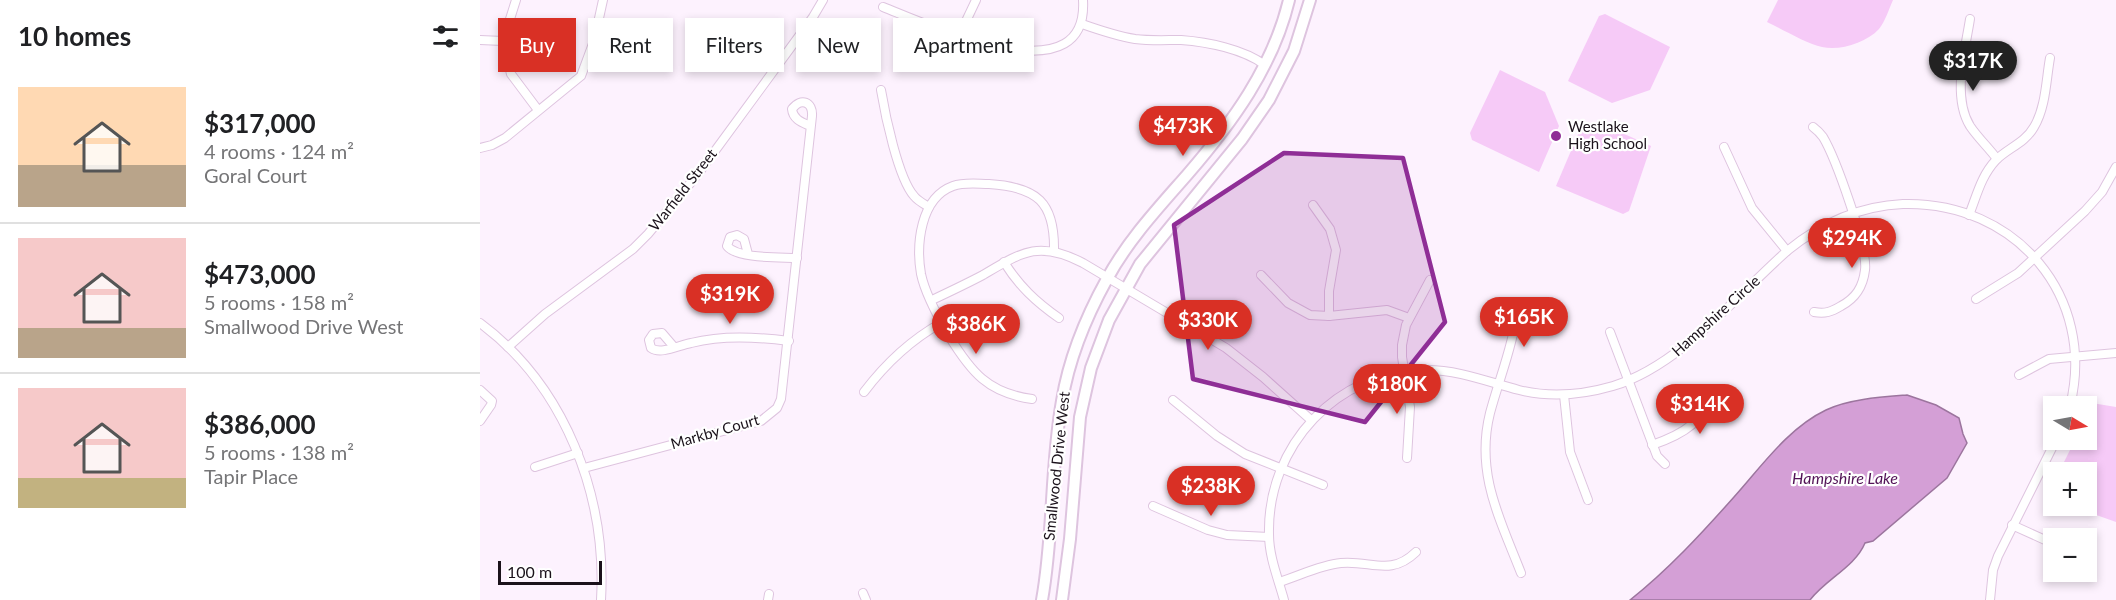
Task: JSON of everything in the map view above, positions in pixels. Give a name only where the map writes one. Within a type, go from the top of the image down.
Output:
[{"type":"street","points":[[509,18],[516,0]]},
{"type":"street","points":[[480,148],[492,146],[505,138],[581,76],[594,41],[603,0]]},
{"type":"street","name":"Warfield Street","points":[[508,347],[545,314],[633,249],[648,234],[698,174],[823,0]]},
{"type":"street","points":[[968,18],[976,0]]},
{"type":"street","points":[[1034,50],[1044,51],[1063,45],[1082,24],[1083,0]]},
{"type":"street","name":"Smallwood Drive West","points":[[1042,600],[1062,400],[1083,329],[1108,277],[1142,228],[1224,130],[1249,94],[1275,42],[1289,0]]},
{"type":"street","name":"Smallwood Drive West","points":[[1062,600],[1070,538],[1075,454],[1085,392],[1091,368],[1109,320],[1125,287],[1140,264],[1242,139],[1269,100],[1294,51],[1310,0]]},
{"type":"street","points":[[883,8],[910,18]]},
{"type":"street","points":[[1970,19],[1960,86],[1960,101],[1970,125],[1997,159]]},
{"type":"street","points":[[1082,24],[1107,33],[1135,39],[1209,44],[1248,56],[1265,65]]},
{"type":"street","points":[[480,40],[498,41]]},
{"type":"street","points":[[1969,215],[1980,183],[1997,159],[2021,142],[2033,129],[2043,101],[2050,58]]},
{"type":"street","points":[[511,72],[538,110]]},
{"type":"street","points":[[881,90],[888,128],[907,186],[914,196],[929,207]]},
{"type":"street","name":"Markby Court","points":[[584,468],[761,421],[777,408],[781,399],[789,341],[810,126]]},
{"type":"street","points":[[1813,127],[1828,148],[1852,213],[1866,267],[1862,285],[1856,295],[1827,313],[1814,312]]},
{"type":"street","points":[[1724,147],[1752,208],[1787,251]]},
{"type":"street","points":[[1976,299],[2012,277],[2098,198],[2116,167]]},
{"type":"street","points":[[1032,399],[1004,392],[983,380],[968,366],[941,323],[924,283],[920,264],[922,229],[929,207],[938,196],[955,185],[1001,185],[1023,189],[1037,197],[1049,214],[1053,225],[1054,251]]},
{"type":"street","name":"Hampshire Circle","points":[[1284,600],[1272,561],[1269,537],[1272,498],[1280,469],[1292,445],[1311,420],[1354,389],[1376,379],[1404,371],[1445,371],[1532,392],[1564,395],[1596,390],[1628,380],[1672,356],[1787,251],[1819,229],[1852,213],[1902,204],[1924,205],[1969,215],[2007,234],[2035,257],[2049,275],[2064,304],[2071,325],[2076,356],[2072,396]]},
{"type":"street","points":[[1313,205],[1330,229],[1336,250],[1329,291],[1329,316]]},
{"type":"street","points":[[932,300],[1028,252],[1054,251],[1070,256],[1226,348],[1311,420]]},
{"type":"street","points":[[748,254],[797,258]]},
{"type":"street","points":[[1004,262],[1027,293],[1059,318]]},
{"type":"street","points":[[1261,275],[1283,299],[1310,315],[1329,316],[1382,310],[1392,311],[1409,318]]},
{"type":"street","points":[[1407,458],[1410,407],[1402,345],[1409,318],[1430,280]]},
{"type":"street","points":[[1516,310],[1512,341],[1487,431],[1488,481],[1499,521],[1521,573]]},
{"type":"street","points":[[480,323],[508,347],[532,375],[553,405],[578,453],[584,468],[600,540],[601,600]]},
{"type":"street","points":[[864,392],[897,353],[941,323]]},
{"type":"street","points":[[1610,332],[1657,456],[1665,464]]},
{"type":"street","points":[[674,347],[718,338],[789,341]]},
{"type":"street","points":[[2019,375],[2049,359],[2116,353]]},
{"type":"street","points":[[1653,445],[1676,436],[1690,427],[1705,410],[1716,389]]},
{"type":"street","points":[[480,390],[492,401],[480,421]]},
{"type":"street","points":[[1564,395],[1570,452],[1588,500]]},
{"type":"street","points":[[1173,400],[1234,448],[1323,485]]},
{"type":"street","points":[[1990,600],[1998,556],[2051,450]]},
{"type":"street","points":[[536,467],[578,453]]},
{"type":"street","points":[[1153,506],[1209,530],[1227,535],[1269,537]]},
{"type":"street","points":[[2012,525],[2043,539]]},
{"type":"street","points":[[1279,582],[1341,563],[1373,567],[1395,565],[1405,561],[1416,552]]},
{"type":"highlighted area","points":[[1284,153],[1403,158],[1445,322],[1365,422],[1193,379],[1174,225]]},
{"type":"shaded area","points":[[1778,0],[1893,0],[1883,23],[1874,34],[1852,45],[1829,48],[1809,43],[1767,22]]},
{"type":"shaded area","points":[[1605,14],[1670,47],[1650,90],[1612,103],[1568,81],[1599,16]]},
{"type":"shaded area","points":[[1500,70],[1545,92],[1559,126],[1539,172],[1472,140],[1470,133]]},
{"type":"shaded area","points":[[1600,123],[1651,146],[1629,211],[1623,214],[1556,186],[1579,132]]},
{"type":"shaded area","points":[[2097,404],[2116,407],[2116,522],[2097,515],[2097,462],[2064,462],[2070,450],[2097,450]]},
{"type":"water","name":"Hampshire Lake","points":[[1907,395],[1936,405],[1959,418],[1967,443],[1947,478],[1873,541],[1865,543],[1854,559],[1810,600],[1630,600],[1684,551],[1776,449],[1799,427],[1826,410],[1845,403]]},
{"type":"place","name":"Westlake High School","points":[[1556,136]]}]
